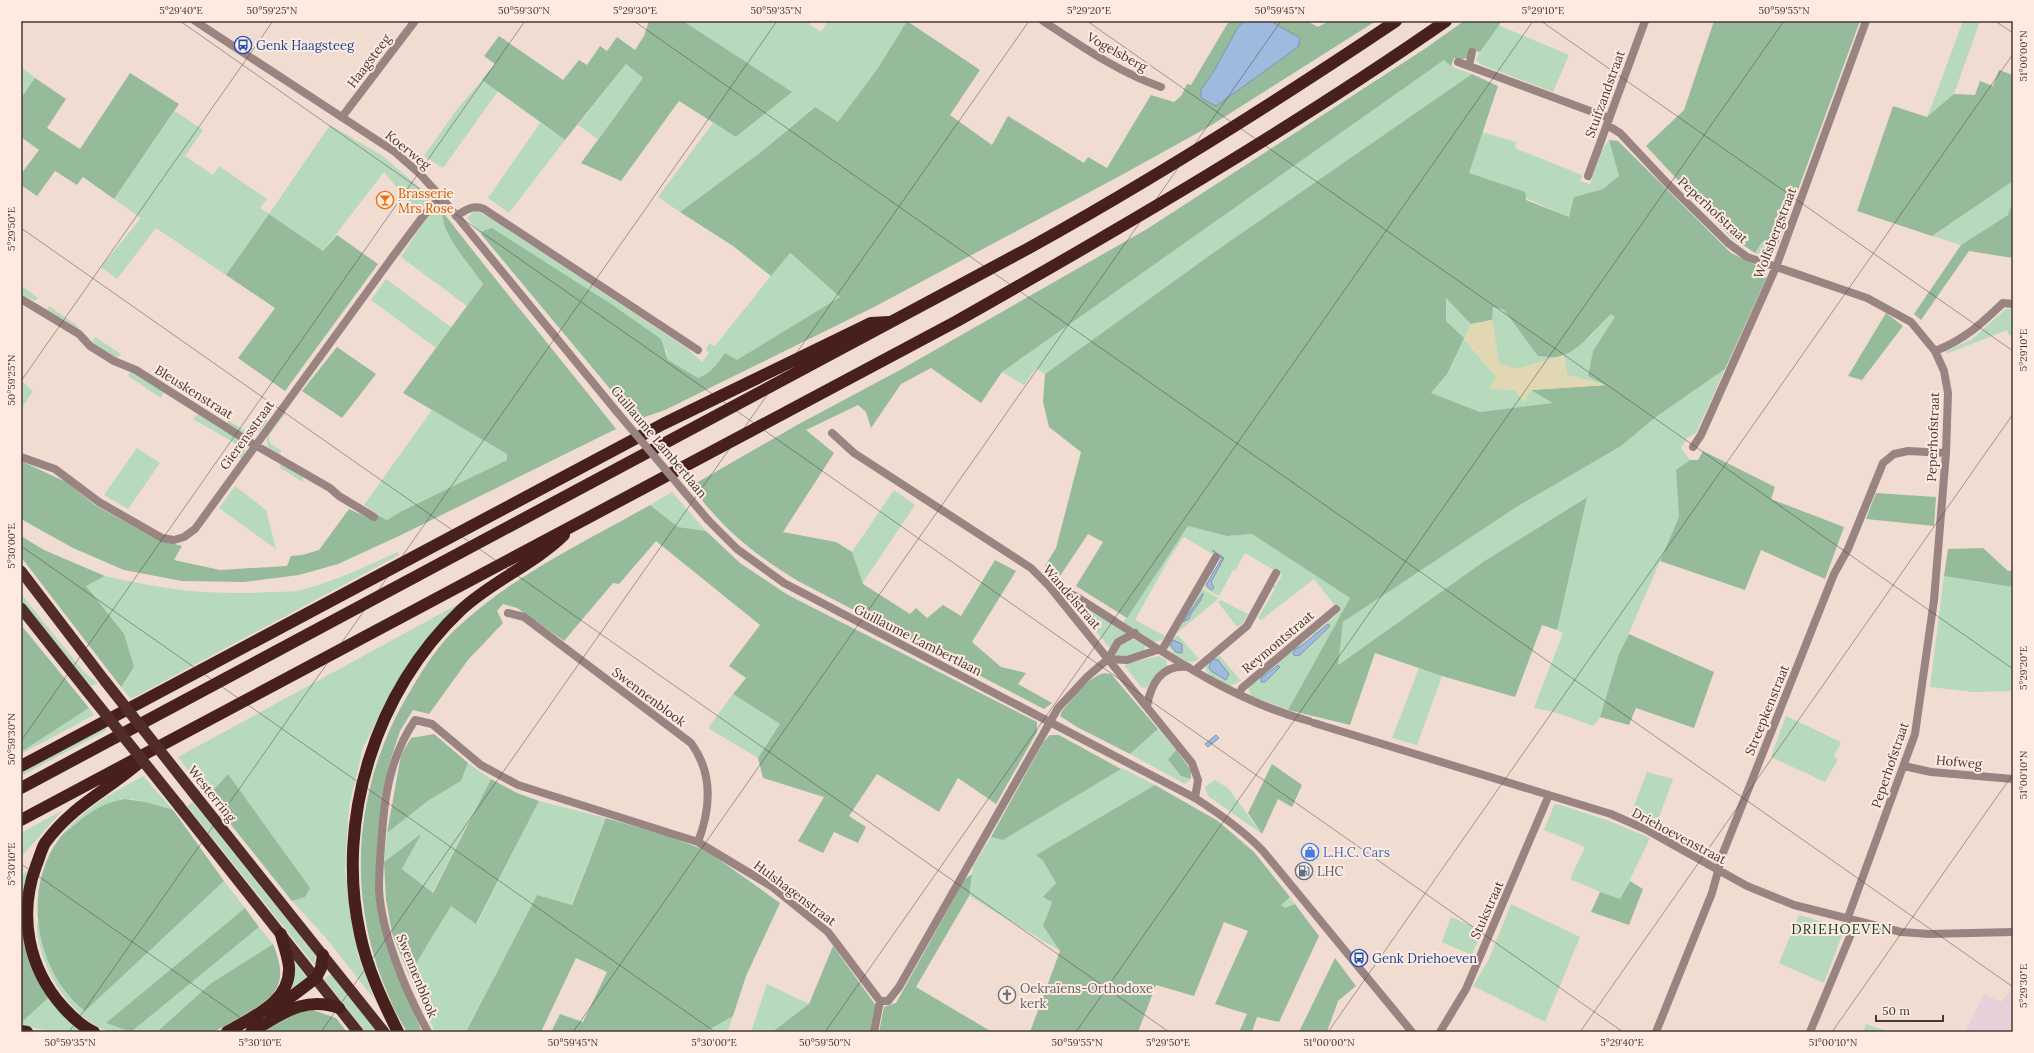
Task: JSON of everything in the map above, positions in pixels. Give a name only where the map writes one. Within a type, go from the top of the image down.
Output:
[{"type":"highway","points":[[21,788],[1030,248],[1152,177],[1318,74],[1396,21]]},
{"type":"highway","points":[[21,820],[957,321],[1096,243],[1194,184],[1327,100],[1446,21]]},
{"type":"highway","points":[[21,766],[663,424],[871,323],[894,321]]},
{"type":"highway","points":[[398,1032],[376,987],[360,934],[355,907],[353,877],[354,833],[359,795],[368,762],[381,727],[399,691],[420,658],[440,631],[462,609],[512,572],[550,549],[576,524]]},
{"type":"highway","name":"Westerring","points":[[21,571],[105,681],[384,1032]]},
{"type":"highway","points":[[21,608],[358,1032]]},
{"type":"highway","points":[[94,1032],[70,1014],[52,993],[40,974],[29,942],[27,904],[31,880],[44,845],[66,817],[90,797],[121,778],[157,748]]},
{"type":"highway","points":[[227,1032],[260,1013],[283,992],[287,984],[289,967],[281,934]]},
{"type":"highway","points":[[243,1032],[316,978],[321,968],[323,955]]},
{"type":"highway","points":[[251,1032],[293,1009],[310,1003],[319,1002],[339,1008]]},
{"type":"highway","points":[[21,1031],[27,1032]]},
{"type":"street","name":"Koerweg","points":[[196,21],[395,152],[420,174],[456,216]]},
{"type":"street","name":"Haagsteeg","points":[[342,117],[415,21]]},
{"type":"street","name":"Vogelsberg","points":[[1043,21],[1053,24],[1110,64],[1144,81],[1161,87]]},
{"type":"street","name":"Stuifzandstraat","points":[[1588,176],[1645,21]]},
{"type":"street","name":"Wolfsbergstraat","points":[[1693,446],[1701,435],[1776,267],[1866,21]]},
{"type":"street","points":[[1469,66],[1472,52]]},
{"type":"street","name":"Peperhofstraat","points":[[1458,62],[1608,122],[1728,244],[1747,257],[1867,298],[1911,322],[1935,351],[1944,371],[1948,393],[1946,453],[1934,600],[1916,734],[1847,920]]},
{"type":"street","name":"Gierensstraat","points":[[21,457],[55,469],[115,512],[162,538],[174,540],[184,536],[195,529],[255,444],[391,259],[424,215],[441,198]]},
{"type":"street","points":[[456,216],[470,207],[477,206],[484,209],[698,350]]},
{"type":"street","name":"Guillaume Lambertlaan","points":[[456,216],[708,520],[737,549],[784,583],[1195,798],[1224,816],[1264,851],[1412,1032]]},
{"type":"street","name":"Bleuskenstraat","points":[[21,299],[79,334],[90,346],[108,357],[136,370],[255,444],[330,488],[339,496],[374,517]]},
{"type":"street","points":[[1935,351],[1948,346],[1973,331],[2003,303],[2013,304]]},
{"type":"street","name":"Wandelstraat","points":[[832,433],[854,453],[1031,568],[1049,586],[1197,772],[1198,780],[1195,798]]},
{"type":"street","name":"Streepkenstraat","points":[[1656,1032],[1712,893],[1723,853],[1834,574],[1848,549],[1883,463],[1894,454],[1908,451],[1946,453]]},
{"type":"street","points":[[1108,659],[1126,660],[1161,650],[1216,556]]},
{"type":"street","points":[[1146,706],[1152,687],[1161,674],[1173,667],[1192,668],[1247,626],[1276,573]]},
{"type":"street","name":"Driehoevenstraat","points":[[1049,586],[1075,596],[1161,650],[1239,695],[1281,714],[1611,814],[1645,828],[1747,886],[1794,906],[1901,932],[1929,934],[2013,932]]},
{"type":"street","name":"Reymontstraat","points":[[1239,695],[1242,688],[1336,609]]},
{"type":"street","name":"Swennenblook","points":[[508,613],[524,617],[691,743],[700,756],[708,790],[707,812],[698,842]]},
{"type":"street","points":[[874,1032],[880,1001],[888,1001],[899,987],[1049,721],[1058,708],[1088,676],[1108,659],[1118,642],[1135,633]]},
{"type":"street","name":"Swennenblook","points":[[415,720],[402,738],[395,757],[384,803],[379,890],[388,934],[398,966],[416,1011],[428,1032]]},
{"type":"street","name":"Hulshagenstraat","points":[[415,720],[432,724],[481,765],[518,785],[698,842],[771,886],[828,932],[880,1001]]},
{"type":"street","name":"Hofweg","points":[[1904,766],[1931,772],[2013,779]]},
{"type":"street","name":"Stukstraat","points":[[1440,1032],[1466,989],[1549,794]]},
{"type":"street","points":[[1810,1032],[1856,922]]},
{"type":"shaded area","points":[[2013,987],[2013,1032],[1965,1032],[1984,994],[2001,1002]]},
{"type":"green space","points":[[649,21],[683,21],[792,92],[736,137],[679,101],[621,181],[581,163],[643,78],[626,64],[565,140],[482,80],[495,64],[484,56],[499,36],[563,80],[579,60],[587,65],[600,46],[607,51],[617,37],[635,50],[644,36]]},
{"type":"green space","points":[[683,21],[811,21],[809,24],[821,32],[828,21],[907,21],[878,68],[838,123],[814,107],[761,152],[680,212],[658,197],[713,123],[737,137],[791,92]]},
{"type":"green space","points":[[907,21],[980,70],[950,115],[992,145],[1008,116],[1084,163],[1088,157],[1107,168],[1151,95],[1174,102],[1181,96],[1187,84],[1191,85],[1229,21],[1244,21],[1237,29],[1201,91],[1299,38],[1270,21],[1307,21],[1318,27],[1329,21],[1376,21],[1210,126],[1118,177],[874,307],[665,410],[636,420],[481,234],[483,231],[492,228],[614,306],[661,339],[668,360],[698,378],[710,371],[725,353],[737,360],[840,297],[790,253],[771,276],[733,246],[680,212],[761,152],[815,107],[838,122],[878,68]]},
{"type":"green space","points":[[1464,21],[1502,21],[1480,52],[1471,50],[1467,58],[1461,60],[1454,58],[1451,66],[1444,60],[1002,372],[981,403],[931,368],[901,384],[871,428],[866,412],[858,405],[806,430],[834,453],[783,532],[836,542],[852,552],[863,584],[910,614],[916,608],[927,618],[943,605],[961,616],[995,560],[1016,571],[972,642],[1001,667],[1026,673],[1018,684],[1052,703],[1044,709],[798,581],[782,571],[752,550],[727,528],[691,486],[797,425],[900,370],[1147,229],[1426,48]]},
{"type":"green space","points":[[1714,21],[1860,21],[1777,247],[1773,253],[1768,256],[1762,255],[1767,244],[1762,242],[1755,253],[1732,238],[1646,146],[1684,110]]},
{"type":"green space","points":[[1963,21],[1980,21],[1954,94],[1927,118]]},
{"type":"green space","points":[[1498,25],[1569,55],[1553,92],[1482,65],[1476,60]]},
{"type":"green space","points":[[1444,60],[1455,68],[1472,74],[1220,248],[1045,374],[1036,368],[1024,385],[1002,372]]},
{"type":"green space","points":[[626,64],[643,78],[598,139],[578,125]]},
{"type":"green space","points":[[21,67],[35,78],[21,98]]},
{"type":"green space","points":[[1999,70],[2013,75],[2013,181],[1932,236],[1857,211],[1893,106],[1927,117],[1954,94],[1975,95],[1980,81],[1993,86]]},
{"type":"green space","points":[[130,73],[179,104],[114,199],[83,177],[77,185],[55,171],[37,196],[21,185],[21,174],[39,150],[21,137],[21,98],[35,78],[66,99],[47,128],[80,149]]},
{"type":"green space","points":[[1472,74],[1498,86],[1469,173],[1525,192],[1526,200],[1569,217],[1574,197],[1603,189],[1619,176],[1609,140],[1618,141],[1731,253],[1765,271],[1766,279],[1725,369],[1656,417],[1621,446],[1518,506],[1343,622],[1338,665],[1483,562],[1587,497],[1557,630],[1542,625],[1515,697],[1442,676],[1375,653],[1350,725],[1288,710],[1350,598],[1252,534],[1227,536],[1188,526],[1127,618],[1076,586],[1103,542],[1088,534],[1060,576],[1045,566],[1056,548],[1081,452],[1049,427],[1043,402],[1045,374],[1220,248]],"holes":[[[1446,298],[1471,324],[1492,320],[1493,307],[1504,310],[1538,356],[1555,357],[1564,355],[1579,346],[1611,314],[1615,317],[1593,351],[1588,376],[1605,385],[1531,390],[1553,403],[1480,412],[1431,393],[1447,374],[1464,338],[1446,321]]]},
{"type":"green space","points":[[482,80],[498,91],[443,168],[424,156],[458,108]]},
{"type":"green space","points":[[175,111],[203,130],[185,156],[213,175],[219,166],[267,199],[260,208],[269,214],[226,275],[156,228],[117,279],[101,267],[141,218],[114,199]]},
{"type":"green space","points":[[540,123],[565,140],[509,213],[488,198]]},
{"type":"green space","points":[[330,125],[383,156],[429,196],[429,199],[418,213],[384,172],[323,251],[269,214]]},
{"type":"green space","points":[[1482,132],[1516,142],[1515,148],[1582,175],[1580,181],[1590,184],[1602,150],[1609,140],[1619,176],[1603,189],[1574,197],[1569,217],[1469,173]]},
{"type":"green space","points":[[2013,181],[2013,200],[2008,215],[1961,245],[1932,236]]},
{"type":"green space","points":[[2013,200],[2013,258],[1969,251],[1921,320],[1914,314],[1961,245],[2008,215]]},
{"type":"green space","points":[[439,210],[442,211],[446,230],[451,240],[483,283],[467,306],[401,257],[427,217],[432,212]]},
{"type":"green space","points":[[475,210],[492,219],[688,349],[702,362],[709,353],[706,350],[709,343],[715,346],[789,253],[840,297],[737,361],[725,353],[710,371],[698,378],[668,360],[667,351],[483,231],[481,234],[467,218]]},
{"type":"green space","points":[[442,211],[616,429],[399,536],[338,564],[299,575],[244,582],[182,581],[124,570],[73,548],[21,519],[21,461],[66,482],[95,505],[156,539],[182,546],[174,560],[220,570],[287,566],[291,556],[302,555],[319,550],[349,509],[373,520],[378,515],[387,520],[402,511],[507,460],[507,454],[403,393],[483,284],[451,239],[443,220]]},
{"type":"green space","points":[[269,214],[323,251],[337,235],[378,264],[285,391],[238,358],[275,308],[226,275]]},
{"type":"green space","points":[[1762,242],[1768,244],[1762,255],[1755,253]]},
{"type":"green space","points":[[386,279],[451,327],[436,348],[371,300]]},
{"type":"green space","points":[[23,287],[38,298],[35,301],[21,294]]},
{"type":"green space","points":[[1446,297],[1471,324],[1464,339],[1496,377],[1490,389],[1531,390],[1554,403],[1480,412],[1430,393],[1447,374]]},
{"type":"green space","points":[[49,306],[79,327],[78,328],[47,310]]},
{"type":"green space","points":[[1492,307],[1504,310],[1538,355],[1557,357],[1518,369],[1499,364],[1492,320]]},
{"type":"green space","points":[[2006,309],[2012,309],[2012,335],[2009,335],[2007,330],[1946,354],[1947,351],[1972,339]]},
{"type":"green space","points":[[1611,313],[1616,317],[1593,351],[1588,376],[1606,385],[1567,375],[1564,355],[1592,335]]},
{"type":"green space","points":[[1886,313],[1903,326],[1862,380],[1848,376]]},
{"type":"green space","points":[[95,337],[121,354],[117,358],[92,342]]},
{"type":"green space","points":[[337,347],[376,374],[342,418],[302,391]]},
{"type":"green space","points":[[1725,369],[1696,433],[1688,437],[1681,448],[1690,460],[1676,470],[1679,517],[1619,656],[1600,717],[1594,726],[1554,712],[1534,708],[1563,633],[1557,630],[1586,497],[1483,562],[1337,665],[1343,622],[1518,506],[1621,446],[1656,417]]},
{"type":"green space","points":[[131,371],[164,392],[161,398],[128,376]]},
{"type":"green space","points":[[21,381],[33,391],[21,409]]},
{"type":"green space","points":[[432,410],[507,454],[507,460],[402,511],[387,520],[364,505]]},
{"type":"green space","points":[[284,412],[286,413],[269,435],[269,440],[272,444],[281,450],[280,455],[269,448],[267,438],[271,428]]},
{"type":"green space","points":[[198,414],[241,440],[245,450],[241,459],[238,456],[241,449],[238,445],[193,419]]},
{"type":"green space","points":[[265,418],[268,421],[257,433],[253,435],[245,434],[227,423],[227,420],[252,434]]},
{"type":"green space","points":[[137,448],[160,463],[128,509],[104,495]]},
{"type":"green space","points":[[1703,451],[1775,487],[1771,499],[1844,527],[1825,579],[1761,550],[1745,590],[1660,561],[1679,517],[1676,470],[1690,460],[1698,460]]},
{"type":"green space","points":[[279,461],[303,475],[303,482],[280,468]]},
{"type":"green space","points":[[235,486],[266,510],[276,549],[219,508]]},
{"type":"green space","points":[[894,490],[915,505],[862,584],[852,552]]},
{"type":"green space","points":[[672,492],[706,531],[678,527],[650,505]]},
{"type":"green space","points":[[1876,493],[1936,497],[1934,526],[1866,519]]},
{"type":"green space","points":[[650,505],[678,527],[706,531],[740,563],[788,595],[1037,722],[1037,732],[996,804],[958,778],[939,812],[877,774],[849,816],[866,827],[858,843],[834,832],[823,853],[798,841],[824,797],[763,778],[758,758],[780,724],[733,694],[746,678],[729,666],[760,625],[656,541],[619,584],[613,583],[564,641],[517,608],[503,604],[497,611],[503,623],[468,660],[429,714],[413,710],[400,731],[389,765],[382,796],[376,881],[405,993],[422,1032],[407,1032],[394,1008],[375,960],[366,921],[361,881],[362,841],[367,801],[377,762],[392,724],[412,688],[433,656],[451,634],[479,608],[502,591],[550,560]]},
{"type":"green space","points":[[1188,526],[1227,536],[1252,534],[1350,598],[1288,710],[1251,696],[1248,687],[1263,673],[1265,675],[1278,664],[1276,662],[1300,642],[1302,644],[1313,635],[1312,633],[1314,631],[1316,632],[1327,623],[1326,621],[1329,619],[1330,621],[1340,612],[1314,579],[1261,620],[1258,618],[1275,589],[1272,587],[1273,585],[1276,586],[1282,575],[1245,553],[1235,571],[1233,570],[1219,596],[1204,588],[1212,574],[1210,573],[1212,569],[1215,570],[1221,559],[1184,537],[1170,557],[1135,620],[1165,636],[1162,640],[1154,642],[1123,623]]},
{"type":"green space","points":[[21,536],[44,550],[105,576],[86,586],[124,634],[134,667],[121,687],[21,557]]},
{"type":"green space","points":[[1983,548],[2008,571],[2013,570],[2013,587],[1944,576],[1948,549]]},
{"type":"green space","points":[[398,552],[399,555],[131,699],[121,687],[134,667],[86,585],[105,576],[146,585],[206,592],[247,593],[294,591],[302,590],[339,578]]},
{"type":"green space","points":[[1944,576],[2013,587],[2013,691],[1974,692],[1930,687]]},
{"type":"green space","points":[[1201,588],[1218,598],[1177,633]]},
{"type":"green space","points":[[21,594],[84,672],[98,683],[91,686],[21,600]]},
{"type":"green space","points":[[1067,594],[1127,632],[1115,641],[1110,648],[1066,596]]},
{"type":"green space","points":[[1221,600],[1248,614],[1243,623],[1237,627],[1218,602]]},
{"type":"green space","points":[[464,601],[427,640],[393,688],[363,748],[349,807],[345,869],[358,955],[374,999],[326,938],[292,901],[305,897],[228,774],[208,796],[178,757]]},
{"type":"green space","points":[[21,625],[89,708],[21,752]]},
{"type":"green space","points":[[1629,634],[1714,672],[1694,728],[1636,708],[1629,725],[1600,717],[1619,654]]},
{"type":"green space","points":[[1178,635],[1199,659],[1193,662],[1190,661],[1189,663],[1173,653],[1169,647],[1172,640]]},
{"type":"green space","points":[[1139,639],[1145,645],[1144,651],[1125,658],[1116,656],[1117,647],[1128,640]]},
{"type":"green space","points":[[1159,656],[1166,660],[1167,665],[1158,672],[1146,688],[1141,687],[1125,666],[1128,663]]},
{"type":"green space","points":[[1220,656],[1241,681],[1230,686],[1214,678],[1207,672],[1206,664],[1214,657]]},
{"type":"green space","points":[[1419,668],[1442,676],[1417,745],[1392,738]]},
{"type":"green space","points":[[1104,673],[1111,674],[1158,729],[1130,754],[1077,727],[1060,716],[1062,711],[1087,683],[1098,675]]},
{"type":"green space","points":[[733,694],[780,724],[758,758],[708,728]]},
{"type":"green space","points":[[89,708],[94,715],[21,754],[21,752]]},
{"type":"green space","points":[[1786,716],[1841,742],[1834,757],[1838,759],[1825,782],[1771,757]]},
{"type":"green space","points":[[105,726],[107,730],[21,776],[21,769]]},
{"type":"green space","points":[[1158,729],[1176,750],[1168,761],[1181,776],[1191,779],[1185,784],[1130,754]]},
{"type":"green space","points":[[434,734],[468,763],[461,781],[429,800],[387,833],[401,755],[411,738]]},
{"type":"green space","points":[[1050,735],[1059,735],[1121,769],[1003,840],[991,837],[1044,741]]},
{"type":"green space","points":[[1176,750],[1191,770],[1191,779],[1181,776],[1168,760]]},
{"type":"green space","points":[[468,763],[491,779],[432,893],[402,869],[420,835],[384,862],[387,833],[429,800],[461,781]]},
{"type":"green space","points":[[1272,764],[1302,785],[1292,807],[1278,799],[1262,834],[1248,813]]},
{"type":"green space","points":[[1122,768],[1155,785],[1036,855],[1043,861],[1056,883],[1044,898],[1052,902],[1043,926],[1060,951],[969,896],[973,866],[991,837],[1003,840]]},
{"type":"green space","points":[[1647,772],[1673,779],[1656,825],[1631,813]]},
{"type":"green space","points":[[228,774],[310,888],[305,897],[292,901],[208,796]]},
{"type":"green space","points":[[143,776],[173,810],[137,800],[117,800],[99,809],[59,839],[77,819],[87,811]]},
{"type":"green space","points":[[491,779],[517,793],[539,801],[476,924],[451,906],[409,975],[392,933],[386,900],[384,862],[421,834],[402,869],[433,893]]},
{"type":"green space","points":[[1215,780],[1228,788],[1262,834],[1208,796],[1205,787]]},
{"type":"green space","points":[[1155,785],[1218,821],[1254,852],[1290,897],[1281,905],[1285,908],[1295,904],[1319,936],[1279,1022],[1257,1017],[1252,1032],[1239,1032],[1247,1014],[1215,1004],[1248,931],[1224,922],[1194,996],[1156,985],[1138,1032],[1030,1032],[1060,951],[1043,926],[1052,902],[1043,897],[1056,883],[1043,861],[1036,855]]},
{"type":"green space","points":[[125,799],[146,802],[173,810],[224,881],[85,1011],[68,995],[55,975],[45,953],[39,930],[38,906],[40,882],[47,859],[63,835],[94,810],[105,804]]},
{"type":"green space","points":[[539,801],[606,818],[571,905],[537,895],[466,1032],[435,1032],[409,975],[451,906],[477,924]]},
{"type":"green space","points":[[193,802],[315,955],[315,966],[187,806]]},
{"type":"green space","points":[[1557,804],[1609,821],[1650,838],[1620,900],[1570,879],[1585,847],[1544,830],[1554,805]]},
{"type":"green space","points":[[63,810],[21,857],[21,833]]},
{"type":"green space","points":[[606,818],[671,837],[707,851],[780,903],[746,976],[733,1016],[705,1032],[551,1032],[560,1014],[583,1022],[607,972],[576,958],[541,1032],[466,1032],[537,895],[572,905]]},
{"type":"green space","points":[[30,868],[22,894],[21,876]]},
{"type":"green space","points":[[972,874],[969,896],[916,987],[992,1032],[879,1032],[884,1007],[896,1003],[965,879]]},
{"type":"green space","points":[[224,881],[245,908],[107,1023],[131,1032],[259,927],[273,944],[210,984],[157,1032],[116,1033],[111,1032],[96,1026],[82,1016],[69,1003],[49,971],[42,954],[38,937],[37,921],[49,961],[85,1010]]},
{"type":"green space","points":[[1630,881],[1643,889],[1629,925],[1591,912],[1600,892],[1620,899]]},
{"type":"green space","points":[[21,891],[23,899],[21,919]]},
{"type":"green space","points":[[1290,897],[1295,904],[1285,909],[1281,905]]},
{"type":"green space","points":[[1511,904],[1580,937],[1545,1022],[1473,986],[1488,961]]},
{"type":"green space","points":[[245,908],[259,927],[131,1032],[106,1023]]},
{"type":"green space","points":[[1799,915],[1839,927],[1843,932],[1824,983],[1779,963]]},
{"type":"green space","points":[[1451,917],[1482,930],[1472,955],[1442,942]]},
{"type":"green space","points":[[21,925],[22,935],[31,963],[48,998],[21,1023]]},
{"type":"green space","points":[[273,944],[278,957],[280,977],[274,993],[258,1006],[212,1032],[157,1032],[210,984]]},
{"type":"green space","points":[[833,946],[877,1007],[873,1032],[772,1032],[809,1004]]},
{"type":"green space","points":[[1335,958],[1356,986],[1338,1001],[1327,1032],[1299,1032]]},
{"type":"green space","points":[[293,960],[309,980],[283,1001]]},
{"type":"green space","points":[[331,974],[377,1032],[366,1032],[324,979]]},
{"type":"green space","points":[[767,984],[809,1004],[772,1032],[751,1032]]},
{"type":"green space","points":[[48,998],[84,1032],[53,1032],[21,1025],[21,1023]]},
{"type":"green space","points":[[307,1008],[336,1018],[347,1032],[262,1032]]},
{"type":"green space","points":[[733,1016],[727,1032],[705,1032]]},
{"type":"green space","points":[[1866,1024],[1889,1032],[1863,1032]]},
{"type":"sand","points":[[1492,320],[1499,364],[1518,369],[1564,355],[1567,375],[1606,385],[1532,390],[1524,402],[1513,389],[1490,389],[1496,377],[1464,338],[1471,324]]},
{"type":"water","points":[[1244,21],[1270,21],[1300,38],[1298,47],[1216,106],[1201,98],[1201,90],[1214,71],[1237,29]]},
{"type":"water","points":[[1212,550],[1224,558],[1211,582],[1214,588],[1211,590],[1206,585],[1222,558]]},
{"type":"water","points":[[1203,593],[1201,600],[1189,619],[1183,622]]},
{"type":"water","points":[[1328,624],[1330,626],[1300,655],[1295,656],[1293,654],[1295,649],[1300,647]]},
{"type":"water","points":[[1173,640],[1182,644],[1182,653],[1176,652],[1170,645]]},
{"type":"water","points":[[1214,659],[1218,660],[1229,674],[1226,680],[1211,671],[1209,668],[1211,661]]},
{"type":"water","points":[[1278,665],[1280,667],[1265,682],[1261,682],[1261,678]]},
{"type":"water","points":[[1216,735],[1219,738],[1208,747],[1205,744]]},
{"type":"place","name":"Genk Haagsteeg","points":[[243,45]]},
{"type":"place","name":"Brasserie Mrs Rose","points":[[385,200]]},
{"type":"place","name":"L.H.C. Cars","points":[[1310,852]]},
{"type":"place","name":"LHC","points":[[1304,871]]},
{"type":"place","name":"Genk Driehoeven","points":[[1359,958]]},
{"type":"place","name":"Oekraïens-Orthodoxe kerk","points":[[1007,995]]},
{"type":"district","name":"DRIEHOEVEN","points":[[1842,929]]}]
